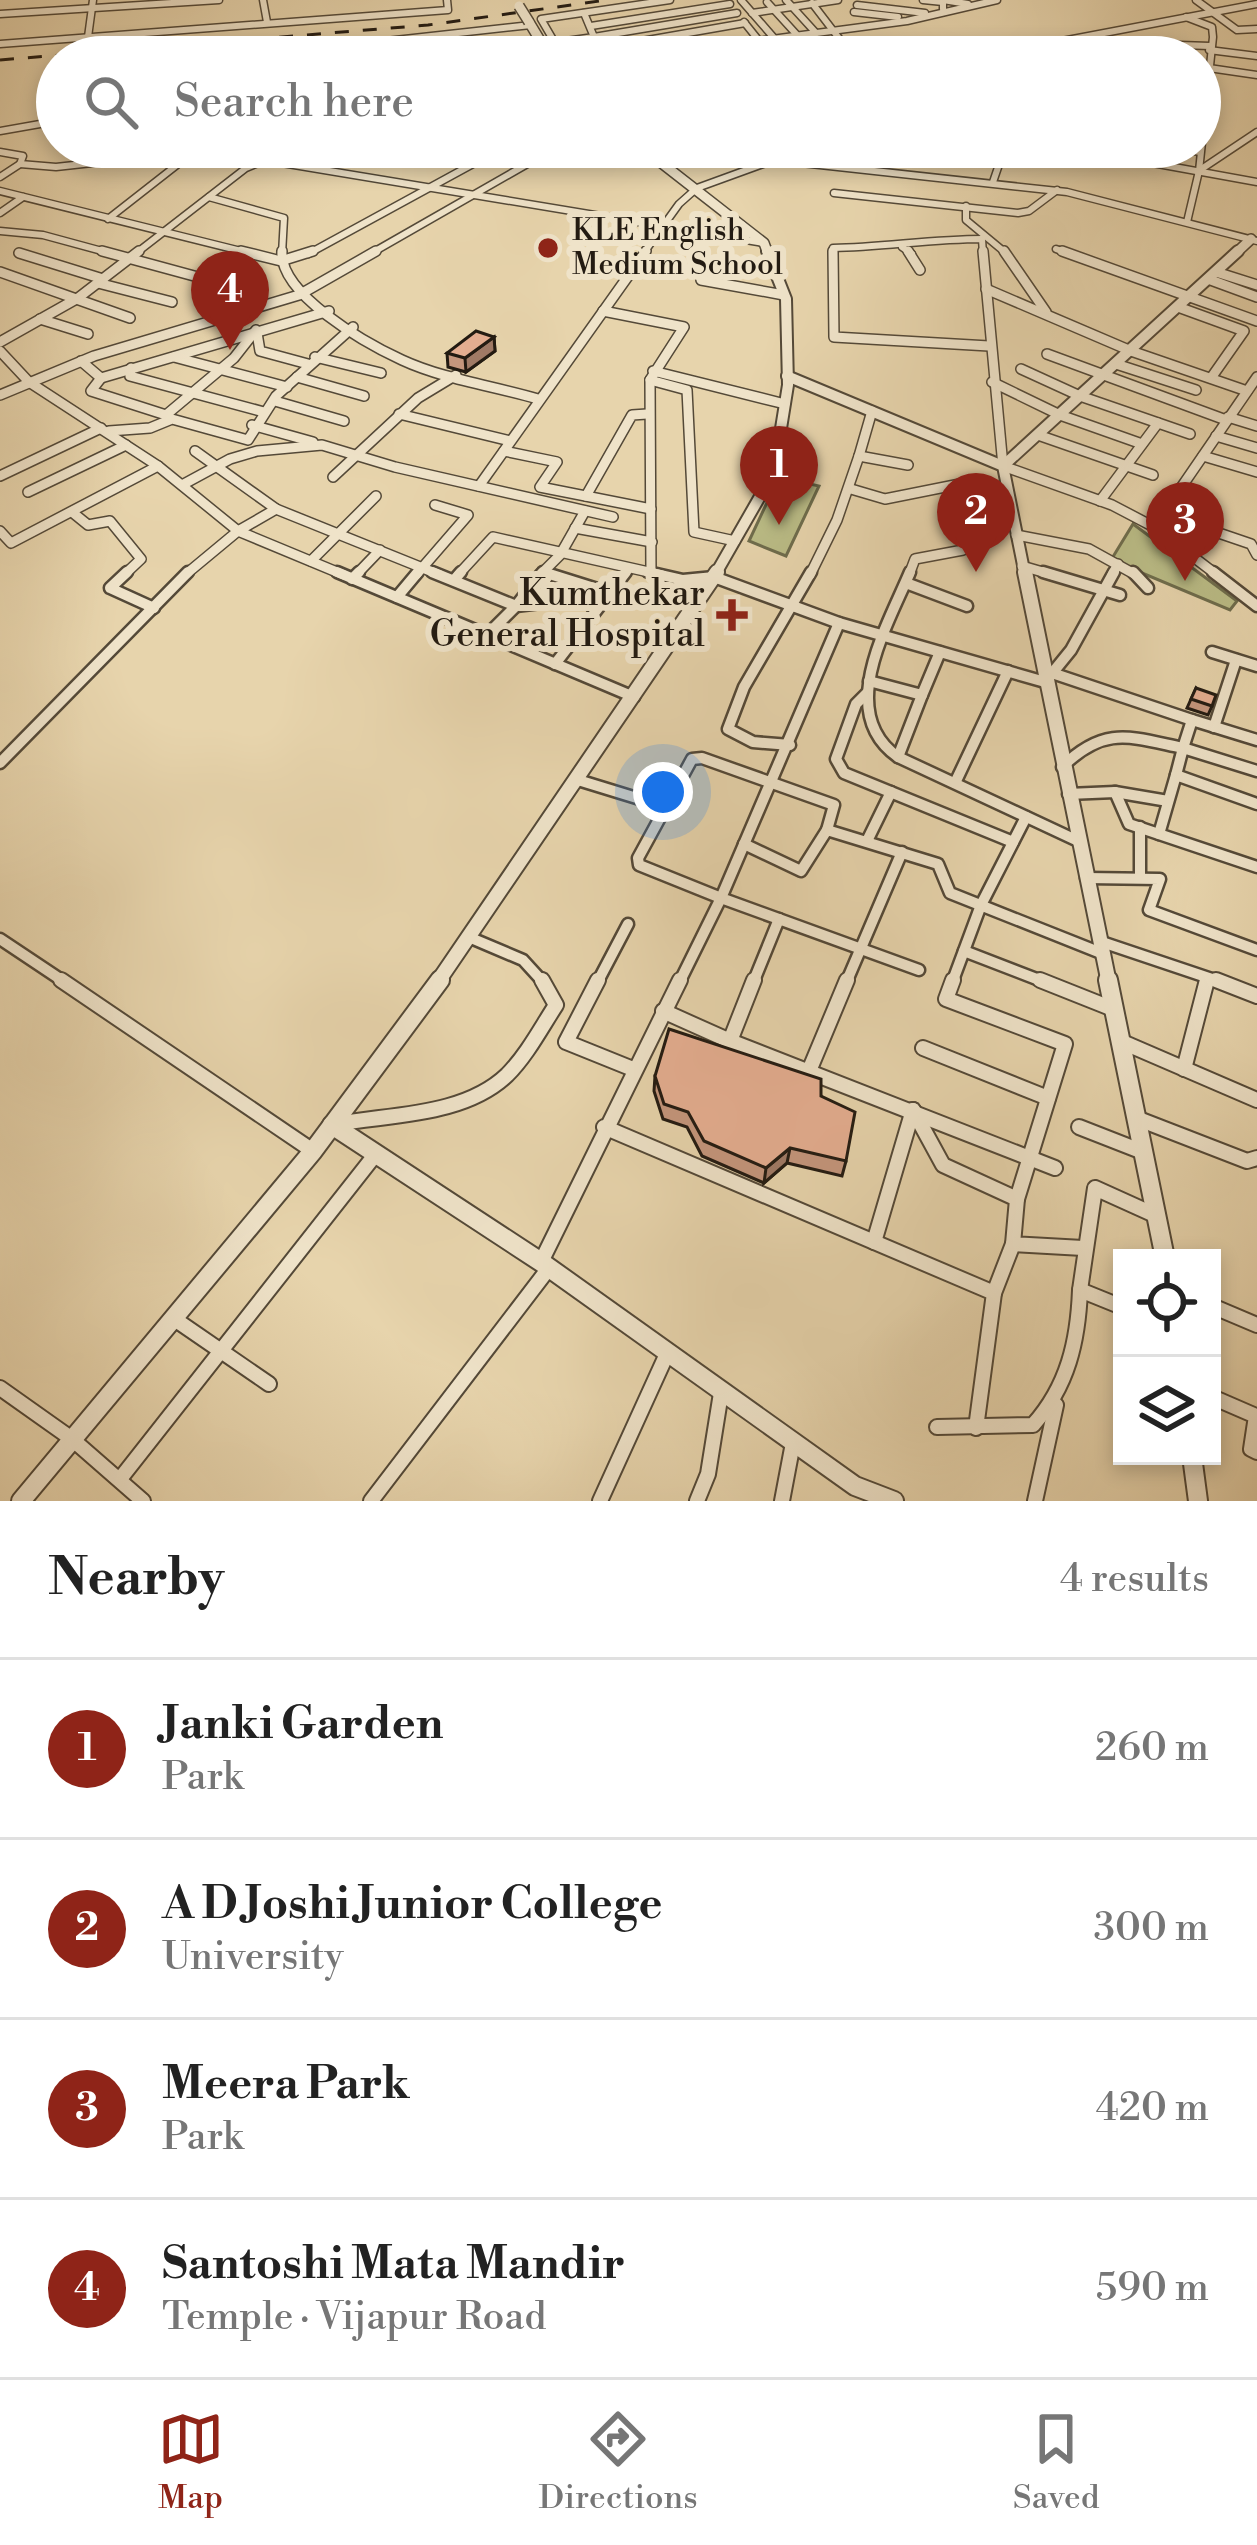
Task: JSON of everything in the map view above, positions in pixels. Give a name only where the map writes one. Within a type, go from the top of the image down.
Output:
[{"type":"street","points":[[0,14],[92,4],[219,0]]},
{"type":"street","points":[[263,0],[267,22]]},
{"type":"street","points":[[308,0],[311,19]]},
{"type":"street","points":[[388,0],[393,13]]},
{"type":"street","points":[[408,0],[408,12]]},
{"type":"street","points":[[99,36],[448,10],[447,0]]},
{"type":"street","points":[[551,36],[541,19],[670,0]]},
{"type":"street","points":[[741,0],[771,36]]},
{"type":"street","points":[[752,13],[789,3],[838,0]]},
{"type":"street","points":[[878,0],[913,20],[998,0]]},
{"type":"street","points":[[923,0],[979,5]]},
{"type":"street","points":[[1196,0],[1237,30],[1253,56]]},
{"type":"street","points":[[183,28],[188,1]]},
{"type":"street","points":[[938,14],[943,1]]},
{"type":"street","points":[[656,2],[680,34]]},
{"type":"street","points":[[591,26],[729,2],[755,36]]},
{"type":"street","points":[[767,2],[797,35]]},
{"type":"street","points":[[811,2],[843,36]]},
{"type":"street","points":[[518,3],[538,36]]},
{"type":"street","points":[[789,3],[817,33]]},
{"type":"street","points":[[88,36],[92,4]]},
{"type":"street","points":[[1079,36],[1186,16],[1196,10],[1257,4]]},
{"type":"street","points":[[840,30],[857,5],[938,14]]},
{"type":"street","points":[[789,36],[840,30],[889,10]]},
{"type":"street","points":[[584,13],[594,36]]},
{"type":"street","points":[[600,36],[737,14]]},
{"type":"street","points":[[1186,16],[1212,27],[1211,36]]},
{"type":"street","points":[[425,36],[530,23]]},
{"type":"street","points":[[669,36],[745,23]]},
{"type":"street","points":[[1237,30],[1257,28]]},
{"type":"street","points":[[0,44],[36,41]]},
{"type":"street","points":[[1221,50],[1253,56]]},
{"type":"street","points":[[1221,70],[1257,75]]},
{"type":"street","points":[[0,131],[36,125]]},
{"type":"street","points":[[1221,156],[1257,132]]},
{"type":"street","points":[[0,152],[23,156],[20,164],[0,177]]},
{"type":"street","points":[[20,164],[36,165]]},
{"type":"street","points":[[108,219],[173,168]]},
{"type":"street","points":[[0,342],[101,281],[252,168]]},
{"type":"street","points":[[314,168],[764,243]]},
{"type":"street","points":[[0,191],[281,261],[304,256],[464,168]]},
{"type":"street","points":[[0,395],[81,361],[299,295],[521,168]]},
{"type":"street","points":[[21,1501],[313,1151],[471,938],[714,578],[774,472],[788,376],[784,295],[764,243],[670,168]]},
{"type":"street","points":[[478,487],[664,227],[697,188],[747,168]]},
{"type":"street","points":[[848,168],[838,193],[1024,212],[1057,190]]},
{"type":"street","points":[[859,168],[1057,190],[1254,240]]},
{"type":"street","points":[[910,174],[913,168]]},
{"type":"street","points":[[993,182],[998,168]]},
{"type":"street","points":[[1187,168],[1257,182]]},
{"type":"street","points":[[1186,222],[1199,168]]},
{"type":"street","points":[[1199,171],[1203,168]]},
{"type":"street","points":[[0,213],[23,197]]},
{"type":"street","points":[[209,197],[284,218],[281,261],[299,295],[402,360],[538,399]]},
{"type":"street","points":[[966,206],[966,220],[997,239],[1022,268],[1046,312]]},
{"type":"street","points":[[0,231],[43,236],[230,286]]},
{"type":"street","points":[[989,346],[833,337],[833,248],[902,247],[933,238],[982,239],[1003,466],[1163,1249]]},
{"type":"street","points":[[1003,466],[1254,240]]},
{"type":"street","points":[[902,247],[913,255],[920,270]]},
{"type":"street","points":[[1056,249],[1257,321]]},
{"type":"street","points":[[19,253],[172,302]]},
{"type":"street","points":[[0,272],[130,318]]},
{"type":"street","points":[[1212,275],[1257,285]]},
{"type":"street","points":[[1212,275],[1257,297]]},
{"type":"street","points":[[701,280],[784,295]]},
{"type":"street","points":[[986,289],[1257,399]]},
{"type":"street","points":[[1178,307],[1244,331],[1211,378]]},
{"type":"street","points":[[256,330],[244,349],[166,415],[91,391],[101,378],[256,330],[329,311]]},
{"type":"street","points":[[603,311],[684,327],[651,375],[647,414],[651,574]]},
{"type":"street","points":[[40,319],[88,334]]},
{"type":"street","points":[[0,476],[103,430],[151,428],[172,418],[248,440],[252,425],[274,400],[353,327]]},
{"type":"street","points":[[256,330],[260,351],[381,373]]},
{"type":"street","points":[[1,354],[28,382],[158,466],[238,531],[634,697]]},
{"type":"street","points":[[1047,354],[1101,378],[1257,426]]},
{"type":"street","points":[[169,356],[287,387]]},
{"type":"street","points":[[81,361],[101,378]]},
{"type":"street","points":[[1116,364],[1196,390]]},
{"type":"street","points":[[131,368],[130,376],[264,412]]},
{"type":"street","points":[[1021,369],[1080,396],[1190,434]]},
{"type":"street","points":[[651,375],[784,404]]},
{"type":"street","points":[[651,375],[687,390],[694,532],[735,541]]},
{"type":"street","points":[[332,477],[399,414],[456,376]]},
{"type":"street","points":[[788,376],[1154,527],[1257,606]]},
{"type":"street","points":[[297,377],[364,396]]},
{"type":"street","points":[[1154,527],[1257,377]]},
{"type":"street","points":[[992,382],[1060,415],[1142,444]]},
{"type":"street","points":[[70,406],[98,393]]},
{"type":"street","points":[[274,400],[344,421]]},
{"type":"street","points":[[790,745],[753,742],[728,729],[734,705],[794,604],[850,489],[872,411]]},
{"type":"street","points":[[399,414],[557,462],[540,487],[651,509]]},
{"type":"street","points":[[586,496],[632,415],[647,414]]},
{"type":"street","points":[[1100,501],[1158,423]]},
{"type":"street","points":[[252,425],[352,455],[614,517]]},
{"type":"street","points":[[1038,435],[1153,475]]},
{"type":"street","points":[[1216,436],[1257,448]]},
{"type":"street","points":[[28,492],[126,445]]},
{"type":"street","points":[[182,485],[257,451],[322,445]]},
{"type":"street","points":[[195,451],[276,509],[517,606],[549,602],[578,584]]},
{"type":"street","points":[[860,456],[908,465]]},
{"type":"street","points":[[1203,456],[1257,472]]},
{"type":"street","points":[[0,531],[11,544],[158,466]]},
{"type":"street","points":[[850,489],[885,499],[961,484],[971,490],[971,506],[957,506],[963,550],[916,559],[836,759],[844,773],[1013,842]]},
{"type":"street","points":[[310,561],[376,496]]},
{"type":"street","points":[[397,597],[468,515],[435,505]]},
{"type":"street","points":[[2,757],[211,549],[276,509]]},
{"type":"street","points":[[488,635],[560,554],[585,511]]},
{"type":"street","points":[[72,512],[88,525],[110,521],[141,559],[110,588],[154,608]]},
{"type":"street","points":[[1163,514],[1252,544],[1257,555]]},
{"type":"street","points":[[575,528],[652,542]]},
{"type":"street","points":[[1016,535],[1037,535],[1118,564],[1148,588]]},
{"type":"street","points":[[454,580],[493,537],[683,580],[714,578],[838,623],[1257,740]]},
{"type":"street","points":[[352,578],[380,550]]},
{"type":"street","points":[[1048,678],[1071,650],[1118,564]]},
{"type":"street","points":[[1022,566],[1120,595]]},
{"type":"street","points":[[555,664],[628,569]]},
{"type":"street","points":[[541,574],[610,593]]},
{"type":"street","points":[[906,583],[967,606]]},
{"type":"street","points":[[371,1501],[545,1265],[604,1127],[721,898],[838,623]]},
{"type":"street","points":[[898,757],[940,652]]},
{"type":"street","points":[[1211,652],[1257,666]]},
{"type":"street","points":[[1214,727],[1236,660]]},
{"type":"street","points":[[955,783],[1008,671]]},
{"type":"street","points":[[868,687],[922,695]]},
{"type":"street","points":[[868,687],[867,714],[876,740],[898,757],[1078,841]]},
{"type":"street","points":[[1159,834],[1192,720]]},
{"type":"street","points":[[1062,767],[1087,739],[1111,735],[1183,748],[1257,771]]},
{"type":"street","points":[[744,844],[801,872],[827,830],[834,805],[696,756],[638,858],[639,865],[919,970]]},
{"type":"street","points":[[1176,775],[1257,804]]},
{"type":"street","points":[[578,780],[666,807]]},
{"type":"street","points":[[1068,794],[1115,791],[1168,801]]},
{"type":"street","points":[[1115,791],[1130,824],[1257,867]]},
{"type":"street","points":[[867,841],[891,792]]},
{"type":"street","points":[[976,1428],[994,1293],[1013,1244],[1017,1199],[1065,1044],[946,999],[981,905],[1026,817]]},
{"type":"street","points":[[1140,827],[1140,878]]},
{"type":"street","points":[[827,830],[938,864],[950,893],[981,905],[1100,947],[1136,947],[1257,996]]},
{"type":"street","points":[[809,1071],[902,853]]},
{"type":"street","points":[[1085,878],[1160,878],[1149,910],[1257,950]]},
{"type":"street","points":[[730,1041],[779,919]]},
{"type":"street","points":[[628,924],[566,1042],[633,1070]]},
{"type":"street","points":[[332,1125],[448,1108],[504,1079],[534,1040],[556,1004],[540,971],[521,956],[471,938]]},
{"type":"street","points":[[0,939],[313,1151]]},
{"type":"street","points":[[964,951],[1113,1009]]},
{"type":"street","points":[[1184,1069],[1207,979]]},
{"type":"street","points":[[663,1011],[1054,1168]]},
{"type":"street","points":[[1120,1041],[1257,1099]]},
{"type":"street","points":[[923,1048],[1048,1098]]},
{"type":"street","points":[[913,1110],[943,1166],[1017,1199]]},
{"type":"street","points":[[874,1242],[913,1110]]},
{"type":"street","points":[[1136,1118],[1247,1161],[1257,1158]]},
{"type":"street","points":[[332,1125],[545,1265],[855,1486],[895,1501]]},
{"type":"street","points":[[604,1127],[994,1293]]},
{"type":"street","points":[[1079,1127],[1143,1152]]},
{"type":"street","points":[[120,1479],[375,1155]]},
{"type":"street","points":[[1035,1501],[1056,1402],[1069,1370],[1095,1188],[1157,1216]]},
{"type":"street","points":[[1013,1244],[1083,1248]]},
{"type":"street","points":[[1080,1291],[1113,1304]]},
{"type":"street","points":[[1221,1310],[1257,1325]]},
{"type":"street","points":[[173,1318],[269,1384]]},
{"type":"street","points":[[602,1500],[667,1356]]},
{"type":"street","points":[[0,1388],[72,1438],[143,1501]]},
{"type":"street","points":[[697,1501],[708,1474],[721,1393]]},
{"type":"street","points":[[1221,1400],[1257,1415],[1251,1448],[1257,1452]]},
{"type":"street","points":[[937,1426],[1033,1425],[1056,1402]]},
{"type":"street","points":[[782,1501],[793,1443]]},
{"type":"street","points":[[1193,1465],[1198,1501]]},
{"type":"green space","points":[[779,477],[819,486],[786,556],[749,541]]},
{"type":"green space","points":[[1133,524],[1237,601],[1230,610],[1111,560]]},
{"type":"building","points":[[476,331],[494,337],[465,358],[447,353]]},
{"type":"building","points":[[1196,688],[1216,695],[1212,706],[1191,699]]},
{"type":"building","points":[[669,1029],[821,1079],[821,1096],[855,1112],[846,1161],[790,1148],[766,1168],[704,1141],[688,1112],[664,1104],[655,1076]]},
{"type":"railway","points":[[293,36],[428,25],[607,0]]},
{"type":"railway","points":[[0,60],[36,57]]},
{"type":"place","name":"KLE English Medium School","points":[[548,248]]},
{"type":"place","name":"Santoshi Mata Mandir","points":[[230,350]]},
{"type":"place","name":"Janki Garden","points":[[779,525]]},
{"type":"place","name":"A D Joshi Junior College","points":[[976,572]]},
{"type":"place","name":"Meera Park","points":[[1185,581]]},
{"type":"place","name":"Kumthekar General Hospital","points":[[732,615]]}]
